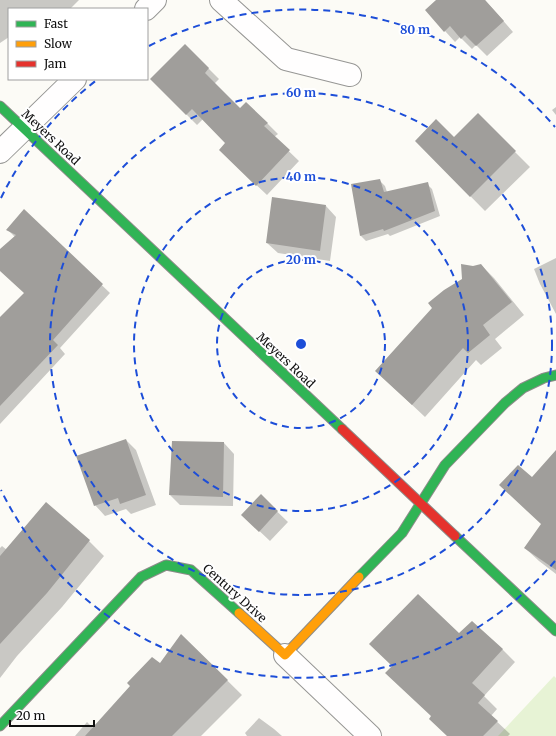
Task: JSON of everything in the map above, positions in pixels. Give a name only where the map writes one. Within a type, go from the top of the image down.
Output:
[{"type":"street","points":[[147,8],[155,0]]},
{"type":"street","points":[[221,0],[286,58],[350,75]]},
{"type":"street","points":[[0,152],[74,80]]},
{"type":"street","name":"Meyers Road","points":[[0,106],[556,631]]},
{"type":"street","points":[[370,736],[285,655],[402,533],[445,465],[505,403],[523,388],[544,378],[556,375]]},
{"type":"street","name":"Century Drive","points":[[0,726],[141,576],[166,565],[191,570],[285,655]]},
{"type":"green space","points":[[554,676],[556,678],[556,736],[498,736]]},
{"type":"building","points":[[436,0],[485,0],[504,21],[476,46],[465,35],[461,39],[450,26],[444,32],[425,10]]},
{"type":"building","points":[[185,44],[209,68],[205,73],[240,108],[246,102],[268,123],[264,126],[290,150],[256,186],[219,150],[225,143],[192,109],[186,115],[150,79]]},
{"type":"building","points":[[478,113],[516,151],[470,197],[415,141],[436,119],[454,137]]},
{"type":"building","points":[[380,179],[384,192],[428,182],[435,211],[384,231],[383,229],[360,236],[351,184]]},
{"type":"building","points":[[272,197],[326,205],[320,251],[266,243]]},
{"type":"building","points":[[24,209],[103,284],[53,340],[58,345],[0,406],[0,317],[24,293],[0,271],[0,249],[16,235],[6,230]]},
{"type":"building","points":[[461,264],[473,266],[481,264],[512,302],[483,325],[490,335],[468,353],[463,348],[412,405],[375,371],[432,308],[428,303],[444,290],[462,279]]},
{"type":"building","points":[[126,439],[146,495],[120,504],[118,498],[94,506],[76,456]]},
{"type":"building","points":[[172,441],[224,442],[223,497],[169,495]]},
{"type":"building","points":[[556,450],[556,570],[524,548],[541,524],[499,485],[518,465],[532,477]]},
{"type":"building","points":[[261,494],[278,511],[259,532],[241,515]]},
{"type":"building","points":[[46,502],[90,540],[47,593],[0,644],[0,556]]},
{"type":"building","points":[[418,594],[459,633],[472,621],[503,649],[472,683],[485,695],[478,703],[498,721],[483,736],[447,736],[429,719],[431,716],[385,673],[392,666],[369,644]]},
{"type":"building","points":[[181,634],[228,680],[172,736],[85,736],[130,686],[127,683],[152,657],[160,663]]},
{"type":"traffic: fast","points":[[0,106],[342,429]]},
{"type":"traffic: fast","points":[[359,577],[402,533],[445,465],[505,403],[523,388],[544,378],[556,375]]},
{"type":"traffic: fast","points":[[455,536],[556,631]]},
{"type":"traffic: fast","points":[[0,726],[141,577],[166,565],[191,570],[239,613]]},
{"type":"traffic: slow","points":[[239,613],[285,655],[359,577]]},
{"type":"traffic: jam","points":[[342,429],[455,536]]}]
